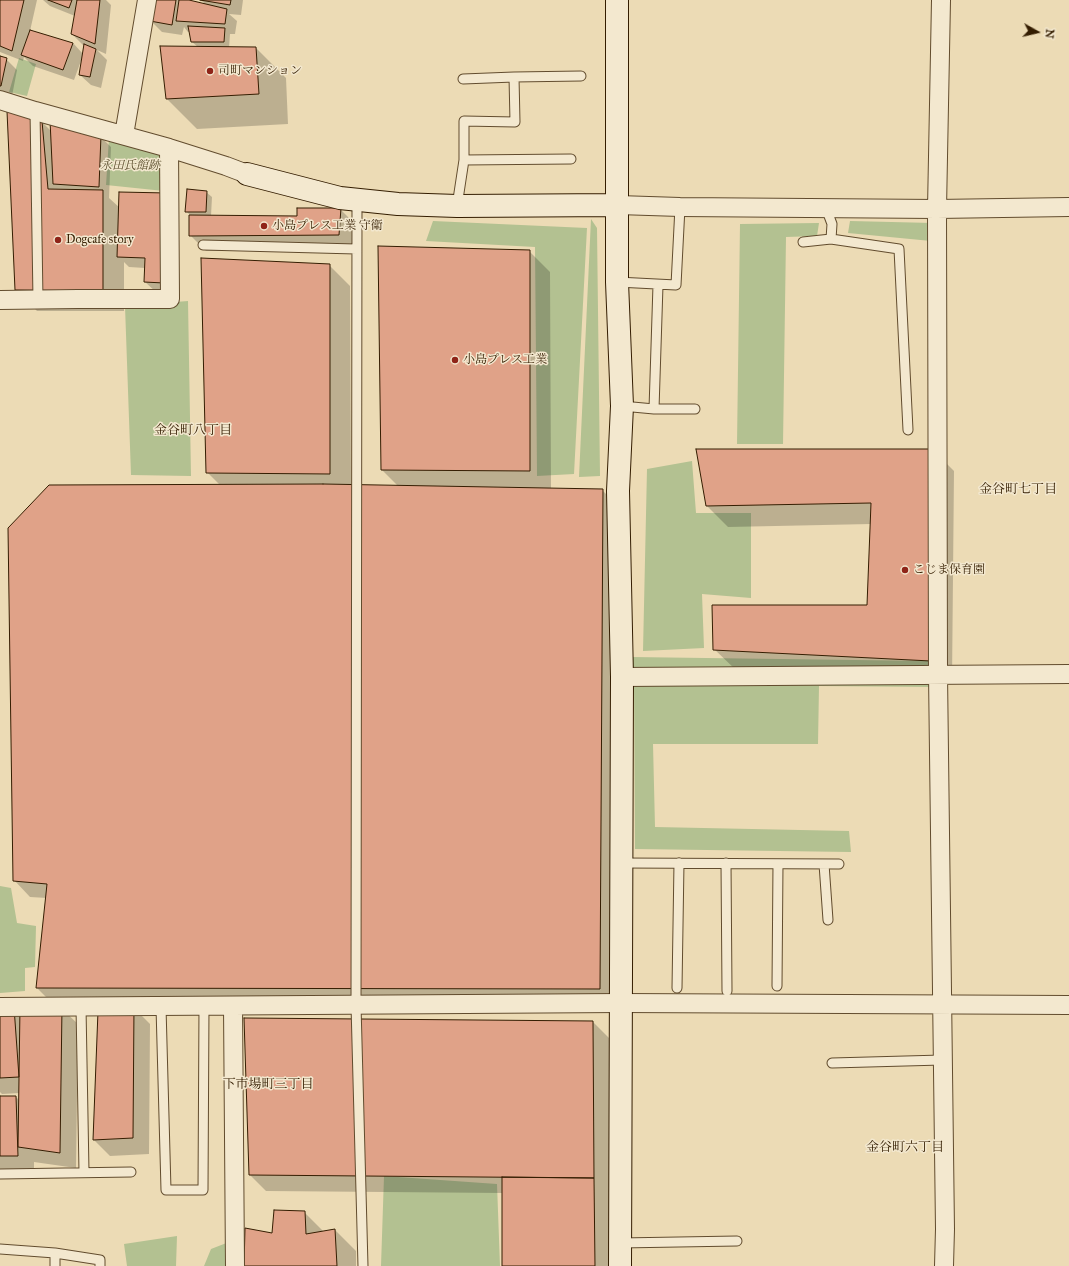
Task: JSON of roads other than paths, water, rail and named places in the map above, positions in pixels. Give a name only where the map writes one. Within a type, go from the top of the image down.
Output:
[{"type":"street","points":[[124,136],[147,0]]},
{"type":"street","points":[[617,0],[617,282],[622,406],[618,491],[622,677],[620,1266]]},
{"type":"street","points":[[941,0],[937,209],[938,674],[945,1229],[944,1266]]},
{"type":"street","points":[[0,100],[169,148],[246,174],[333,196],[357,200],[398,204],[457,206],[618,205],[680,207],[937,209],[1069,207]]},
{"type":"street","points":[[0,300],[170,299],[169,148]]},
{"type":"street","points":[[622,677],[1069,674]]},
{"type":"street","points":[[0,1007],[620,1003],[1069,1005]]},
{"type":"street","points":[[233,1006],[235,1266]]},
{"type":"lane","points":[[463,79],[581,76]]},
{"type":"lane","points":[[457,206],[464,160],[464,121],[516,122],[514,77]]},
{"type":"lane","points":[[35,111],[38,300]]},
{"type":"lane","points":[[464,160],[571,159]]},
{"type":"lane","points":[[357,200],[356,1005],[364,1266]]},
{"type":"lane","points":[[617,282],[676,285],[680,207]]},
{"type":"lane","points":[[826,208],[832,224],[831,239]]},
{"type":"lane","points":[[803,242],[831,239],[899,249],[908,430]]},
{"type":"lane","points":[[203,245],[356,249]]},
{"type":"lane","points":[[654,409],[658,285]]},
{"type":"lane","points":[[622,406],[654,409],[695,409]]},
{"type":"lane","points":[[621,863],[839,864]]},
{"type":"lane","points":[[677,988],[679,863]]},
{"type":"lane","points":[[726,863],[727,991]]},
{"type":"lane","points":[[777,986],[778,864]]},
{"type":"lane","points":[[824,864],[828,920]]},
{"type":"lane","points":[[161,1007],[166,1190],[203,1190],[204,1006]]},
{"type":"lane","points":[[81,1007],[84,1172]]},
{"type":"lane","points":[[832,1063],[942,1060]]},
{"type":"lane","points":[[0,1174],[131,1172]]},
{"type":"lane","points":[[620,1243],[737,1241]]},
{"type":"lane","points":[[0,1248],[55,1253],[100,1260],[100,1266]]},
{"type":"lane","points":[[55,1253],[55,1266]]},
{"type":"place","name":"司町マンション","points":[[210,71]]},
{"type":"place","name":"小島プレス工業 守衛","points":[[264,226]]},
{"type":"place","name":"Dogcafe story","points":[[58,240]]},
{"type":"place","name":"小島プレス工業","points":[[455,360]]},
{"type":"place","name":"こじま保育園","points":[[905,570]]},
{"type":"district","name":"金谷町八丁目","points":[[193,431]]},
{"type":"district","name":"金谷町七丁目","points":[[1018,490]]},
{"type":"district","name":"下市場町三丁目","points":[[268,1085]]},
{"type":"district","name":"金谷町六丁目","points":[[905,1148]]},
{"type":"park label","name":"永田氏館跡","points":[[130,166]]}]
